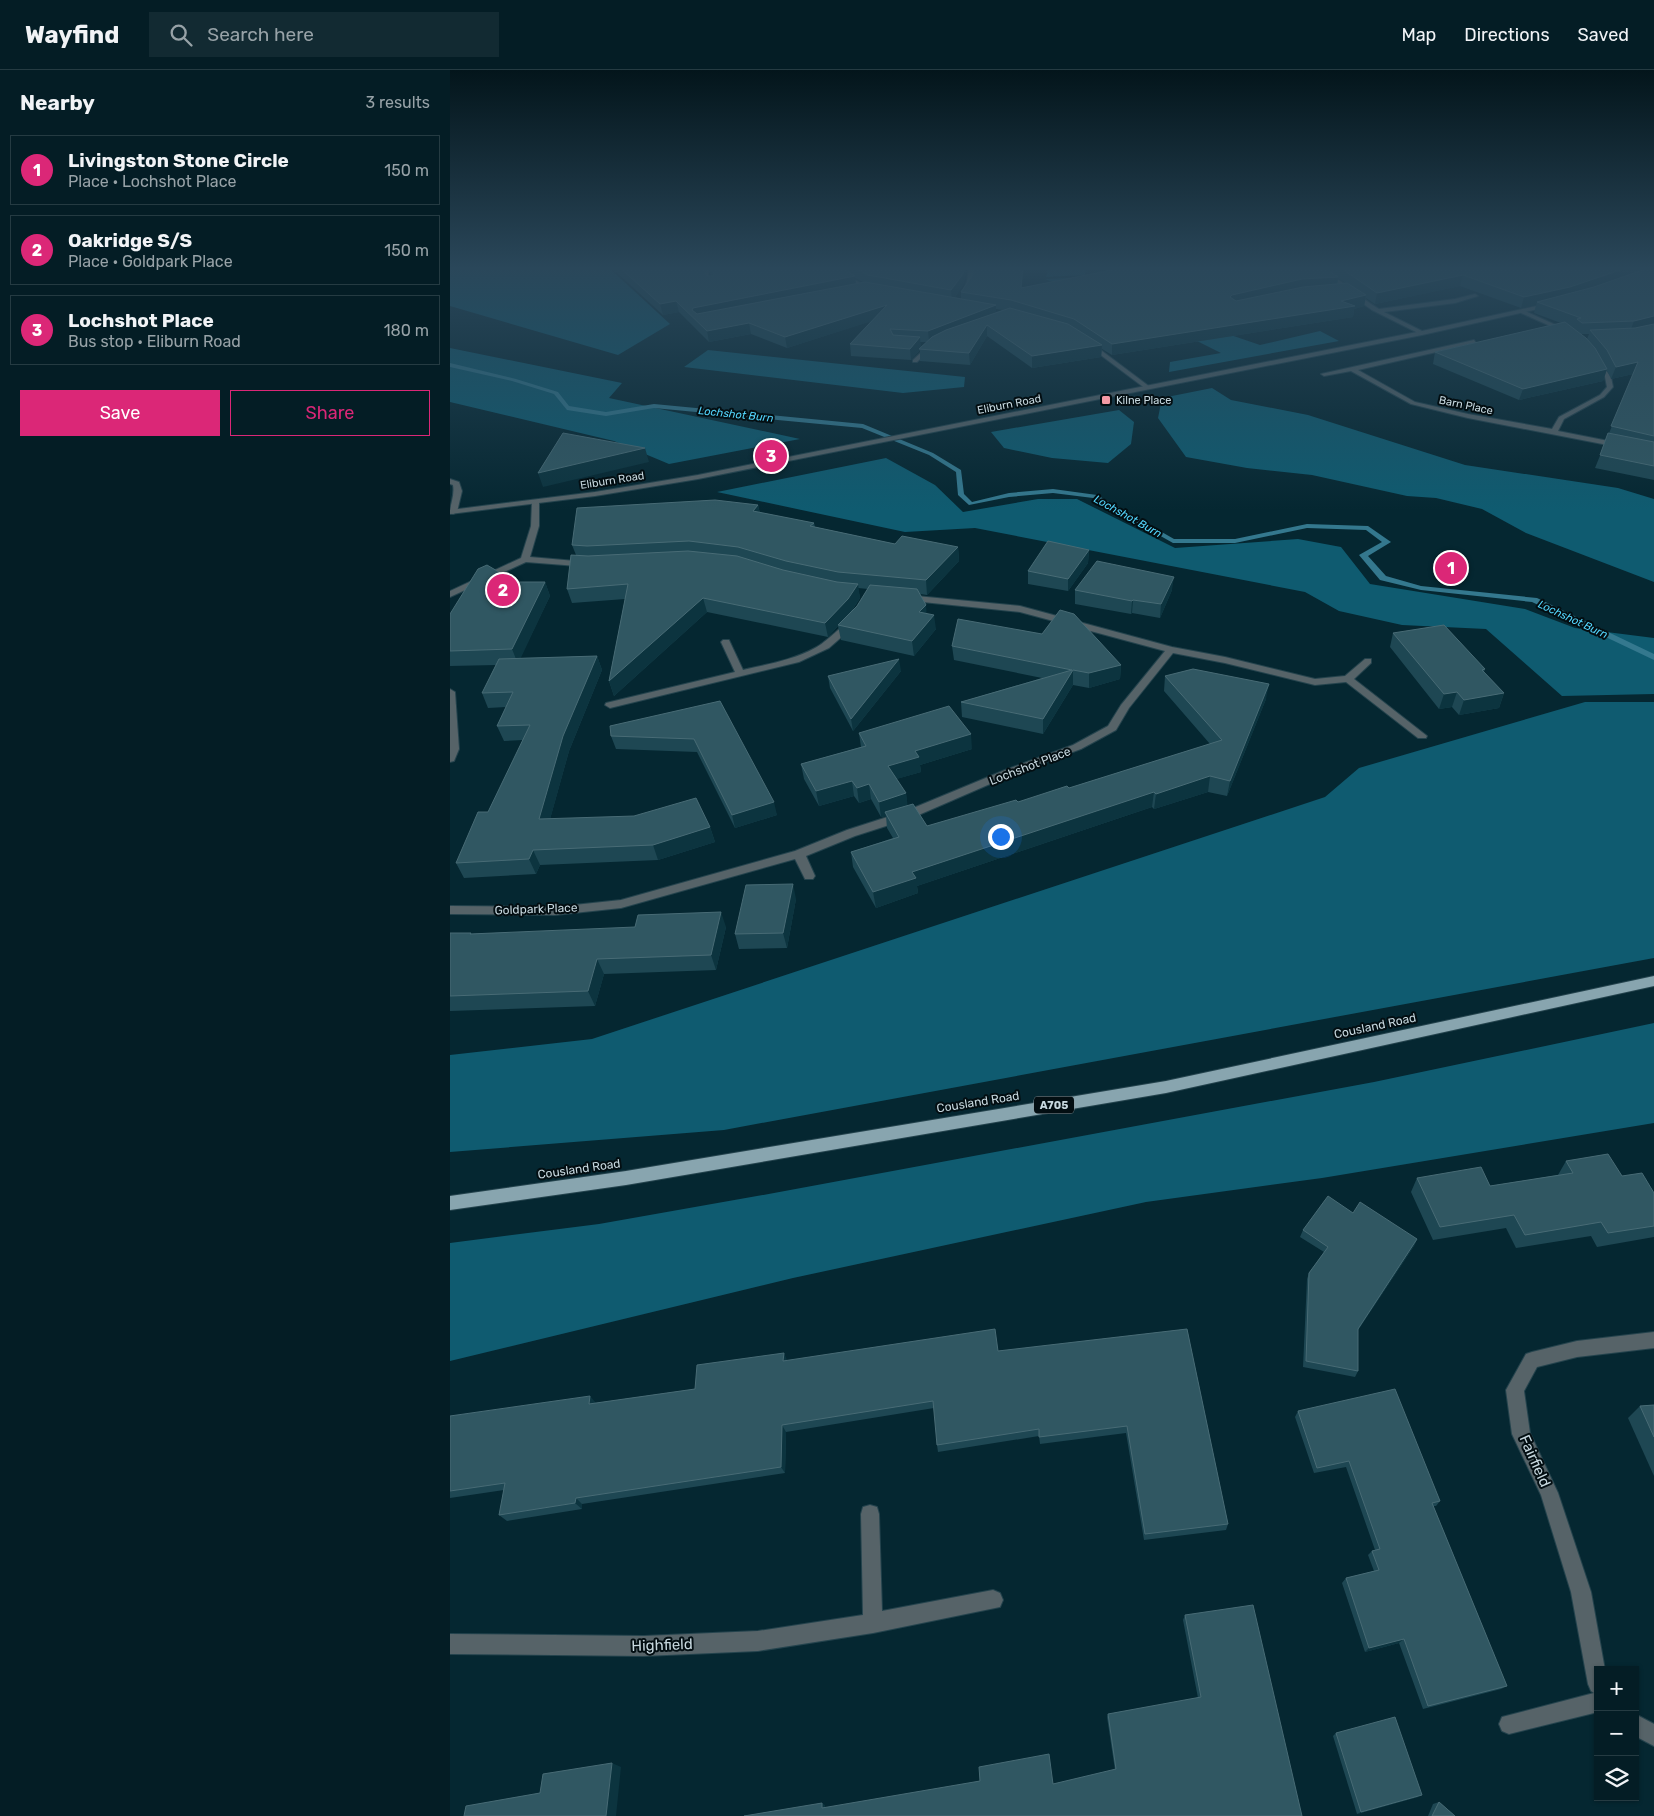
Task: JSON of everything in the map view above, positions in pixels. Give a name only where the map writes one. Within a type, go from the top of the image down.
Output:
[{"type":"main road","name":"Cousland Road","points":[[450,1203],[626,1178],[886,1132],[1166,1087],[1654,981]]},
{"type":"street","points":[[915,361],[929,347]]},
{"type":"street","points":[[1094,347],[1148,388]]},
{"type":"street","name":"Eliburn Road","points":[[452,512],[535,503],[698,477],[1350,347]]},
{"type":"street","points":[[1324,374],[1449,347]]},
{"type":"street","points":[[1554,432],[1561,418],[1602,396],[1610,387],[1608,377],[1592,356]]},
{"type":"street","name":"Barn Place","points":[[1352,369],[1413,403],[1468,416],[1654,452]]},
{"type":"street","points":[[450,481],[456,484],[458,491],[452,512]]},
{"type":"street","points":[[525,559],[535,526],[535,503]]},
{"type":"street","points":[[450,594],[525,559],[551,563],[601,565]]},
{"type":"street","points":[[895,597],[1020,608],[1171,650],[1225,660],[1315,682],[1348,680],[1368,661]]},
{"type":"street","points":[[610,705],[796,660],[822,650],[839,638],[856,617]]},
{"type":"street","points":[[726,642],[740,673]]},
{"type":"street","name":"Lochshot Place","points":[[622,904],[799,854],[851,833],[910,814],[1009,772],[1077,747],[1112,728],[1125,707],[1171,650]]},
{"type":"street","points":[[1348,680],[1422,736]]},
{"type":"street","points":[[450,692],[454,749],[450,759]]},
{"type":"street","points":[[799,854],[809,876]]},
{"type":"street","name":"Goldpark Place","points":[[450,910],[555,911],[622,904]]},
{"type":"street","name":"Fairfield","points":[[1595,1666],[1581,1592],[1549,1493],[1521,1434],[1515,1390],[1532,1360],[1577,1349],[1654,1340]]},
{"type":"street","points":[[870,1514],[873,1623]]},
{"type":"street","name":"Highfield","points":[[450,1644],[644,1646],[758,1641],[873,1623],[993,1600]]},
{"type":"street","points":[[1509,1724],[1594,1703]]},
{"type":"street","points":[[1639,1727],[1654,1736]]},
{"type":"shaded area","points":[[592,347],[631,347],[618,355]]},
{"type":"shaded area","points":[[1210,347],[1303,347],[1169,372],[1170,362],[1221,353]]},
{"type":"shaded area","points":[[450,348],[622,383],[609,398],[800,439],[669,464],[614,441],[450,402]]},
{"type":"shaded area","points":[[708,350],[965,377],[964,387],[903,393],[684,367]]},
{"type":"shaded area","points":[[1212,388],[1231,400],[1308,415],[1465,465],[1618,488],[1654,499],[1654,582],[1526,533],[1482,509],[1436,498],[1407,496],[1312,475],[1247,468],[1186,457],[1158,418],[1162,398]]},
{"type":"shaded area","points":[[1119,410],[1134,422],[1131,444],[1108,463],[1052,458],[1004,448],[991,432]]},
{"type":"shaded area","points":[[886,458],[935,485],[963,512],[1038,499],[1077,499],[1175,548],[1298,539],[1341,547],[1370,584],[1525,609],[1575,628],[1654,638],[1654,694],[1562,696],[1486,629],[1402,625],[1339,611],[1305,592],[975,528],[905,532],[717,492]]},
{"type":"shaded area","points":[[1585,702],[1654,702],[1654,958],[724,1130],[450,1152],[450,1055],[592,1039],[1325,797],[1359,768]]},
{"type":"shaded area","points":[[1654,1023],[1654,1123],[1322,1178],[1146,1202],[793,1278],[450,1361],[450,1243],[599,1224],[774,1193],[1374,1082]]},
{"type":"building","points":[[921,347],[973,347],[969,353],[919,349]]},
{"type":"building","points":[[1020,347],[1086,347],[1032,356]]},
{"type":"building","points":[[1455,347],[1595,347],[1607,369],[1523,389],[1435,352]]},
{"type":"building","points":[[1605,347],[1654,347],[1654,436],[1611,426],[1638,362],[1616,367]]},
{"type":"building","points":[[563,433],[645,448],[538,473]]},
{"type":"building","points":[[1608,433],[1654,442],[1654,466],[1600,455]]},
{"type":"building","points":[[715,500],[758,505],[753,511],[814,523],[810,526],[895,544],[902,536],[958,547],[926,580],[838,572],[786,561],[738,547],[689,541],[587,546],[572,545],[577,508]]},
{"type":"building","points":[[1048,541],[1089,550],[1068,579],[1028,571]]},
{"type":"building","points":[[688,551],[737,556],[783,570],[837,582],[858,584],[848,599],[825,623],[703,598],[609,681],[628,584],[567,589],[571,555],[588,556]]},
{"type":"building","points":[[1097,561],[1174,577],[1161,604],[1132,601],[1075,590]]},
{"type":"building","points":[[487,565],[516,582],[545,582],[512,649],[450,651],[450,614],[478,569]]},
{"type":"building","points":[[870,585],[917,589],[926,605],[919,612],[934,615],[912,641],[838,625],[857,606]]},
{"type":"building","points":[[1060,610],[1074,614],[1121,665],[1089,673],[1073,670],[1043,719],[961,702],[1072,670],[952,646],[958,619],[1042,634]]},
{"type":"building","points":[[1444,625],[1485,669],[1482,670],[1504,693],[1464,700],[1457,692],[1444,694],[1393,633]]},
{"type":"building","points":[[597,656],[563,736],[539,819],[634,816],[696,798],[710,827],[653,845],[533,850],[529,859],[456,863],[478,812],[488,812],[530,725],[497,726],[513,692],[482,693],[499,659]]},
{"type":"building","points":[[899,659],[851,719],[828,676]]},
{"type":"building","points":[[1193,669],[1269,684],[1230,781],[1210,776],[1156,794],[1154,792],[912,872],[916,878],[873,892],[851,852],[899,837],[885,812],[913,804],[927,826],[1016,800],[1018,802],[1067,786],[1069,788],[1222,740],[1165,676]]},
{"type":"building","points":[[720,701],[774,802],[732,815],[694,739],[611,736],[610,726]]},
{"type":"building","points":[[949,706],[971,734],[915,751],[919,757],[888,766],[906,793],[879,802],[869,784],[857,788],[852,781],[816,791],[801,764],[866,746],[859,733]]},
{"type":"building","points":[[793,884],[783,933],[735,934],[746,885]]},
{"type":"building","points":[[721,912],[711,955],[597,959],[588,991],[450,996],[450,933],[470,934],[635,927],[638,915]]},
{"type":"building","points":[[1608,1154],[1622,1176],[1642,1173],[1654,1193],[1654,1226],[1608,1233],[1601,1222],[1525,1235],[1514,1215],[1440,1227],[1417,1178],[1481,1167],[1490,1186],[1573,1173],[1566,1161]]},
{"type":"building","points":[[1328,1196],[1353,1213],[1360,1202],[1417,1239],[1358,1329],[1358,1371],[1306,1361],[1309,1273],[1328,1247],[1303,1230]]},
{"type":"building","points":[[995,1329],[998,1351],[1187,1329],[1228,1524],[1145,1534],[1127,1426],[1039,1437],[1039,1429],[937,1445],[933,1401],[782,1425],[781,1467],[576,1498],[575,1503],[499,1515],[505,1483],[450,1491],[450,1416],[590,1396],[589,1404],[695,1389],[697,1365],[784,1353],[783,1361]]},
{"type":"building","points":[[1395,1389],[1440,1501],[1432,1503],[1507,1686],[1428,1706],[1404,1639],[1369,1648],[1346,1578],[1379,1570],[1372,1551],[1380,1549],[1349,1461],[1317,1468],[1298,1411]]},
{"type":"building","points":[[1654,1405],[1654,1437],[1640,1406]]},
{"type":"building","points":[[1253,1605],[1302,1816],[744,1816],[822,1803],[822,1808],[980,1781],[979,1767],[1049,1754],[1053,1784],[1116,1769],[1108,1714],[1201,1697],[1185,1615]]},
{"type":"building","points":[[1395,1717],[1422,1795],[1361,1812],[1336,1733]]},
{"type":"building","points":[[612,1763],[606,1816],[464,1816],[466,1806],[540,1793],[543,1774]]},
{"type":"building","points":[[1439,1802],[1455,1816],[1432,1816]]},
{"type":"waterway","name":"Lochshot Burn","points":[[450,365],[514,380],[556,393],[567,408],[606,414],[654,406],[863,426],[931,454],[959,471],[961,495],[971,504],[1009,495],[1053,491],[1095,496],[1173,541],[1235,541],[1307,526],[1368,528],[1387,542],[1363,555],[1383,578],[1421,588],[1534,600],[1654,657]]},
{"type":"place","name":"Kilne Place","points":[[1106,400]]},
{"type":"place","name":"Lochshot Place","points":[[771,456]]},
{"type":"place","name":"Livingston Stone Circle","points":[[1451,568]]},
{"type":"place","name":"Oakridge S/S","points":[[503,590]]}]
